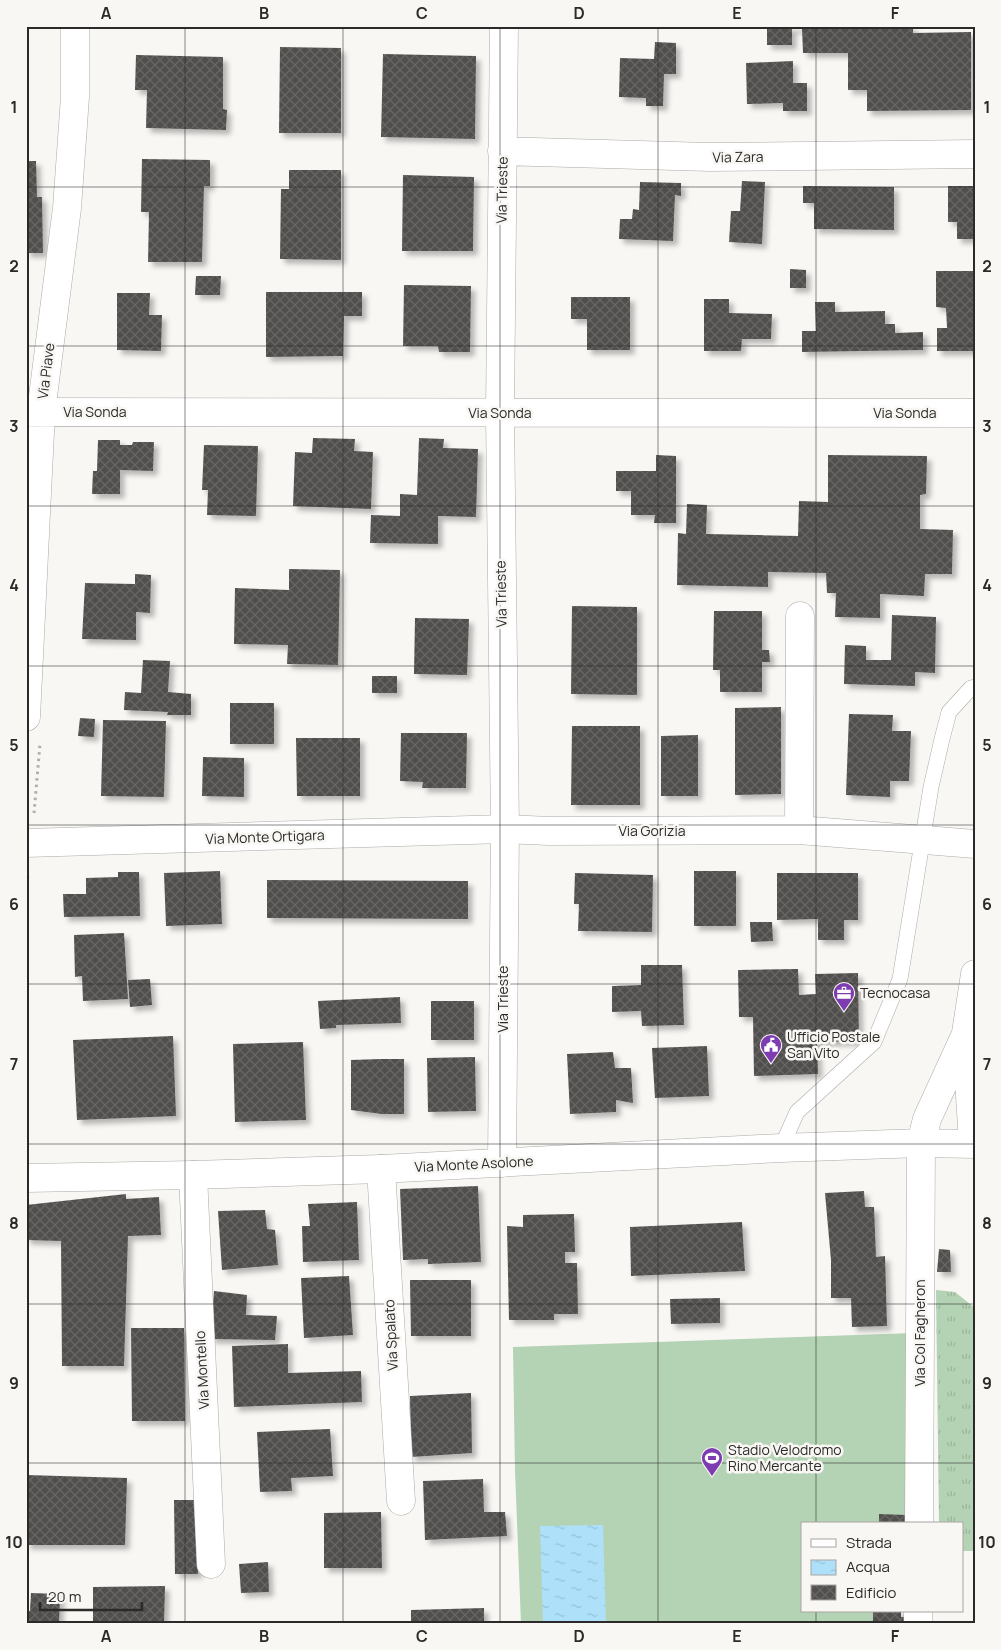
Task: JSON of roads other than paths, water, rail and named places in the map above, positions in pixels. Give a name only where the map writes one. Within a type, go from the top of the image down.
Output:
[{"type":"street","name":"Via Piave","points":[[26,717],[33,412],[67,208],[75,97],[75,26]]},
{"type":"street","name":"Via Trieste","points":[[502,1163],[505,829],[500,413],[504,26]]},
{"type":"street","name":"Via Zara","points":[[502,151],[710,157],[975,154]]},
{"type":"street","name":"Via Sonda","points":[[33,412],[975,413]]},
{"type":"street","points":[[799,830],[800,616]]},
{"type":"street","name":"Via Gorizia","points":[[505,829],[549,831],[799,830],[975,844]]},
{"type":"street","name":"Via Monte Ortigara","points":[[26,844],[505,829]]},
{"type":"street","points":[[974,1143],[966,1033],[975,974]]},
{"type":"street","name":"Via Col Fagheron","points":[[919,1522],[921,1143],[927,1119],[966,1033]]},
{"type":"street","name":"Via Monte Asolone","points":[[26,1178],[193,1176],[382,1169],[781,1148],[974,1143]]},
{"type":"street","name":"Via Spalato","points":[[382,1169],[401,1501]]},
{"type":"street","name":"Via Montello","points":[[193,1176],[211,1564]]},
{"type":"lane","points":[[781,1148],[797,1112],[874,1042],[900,979],[931,787],[948,712],[971,688],[975,687]]},
{"type":"water","points":[[603,1525],[606,1624],[543,1624],[540,1526]]},
{"type":"place","name":"Tecnocasa","points":[[844,1012]]},
{"type":"place","name":"Ufficio Postale San Vito","points":[[771,1064]]},
{"type":"place","name":"Stadio Velodromo Rino Mercante","points":[[712,1477]]}]
